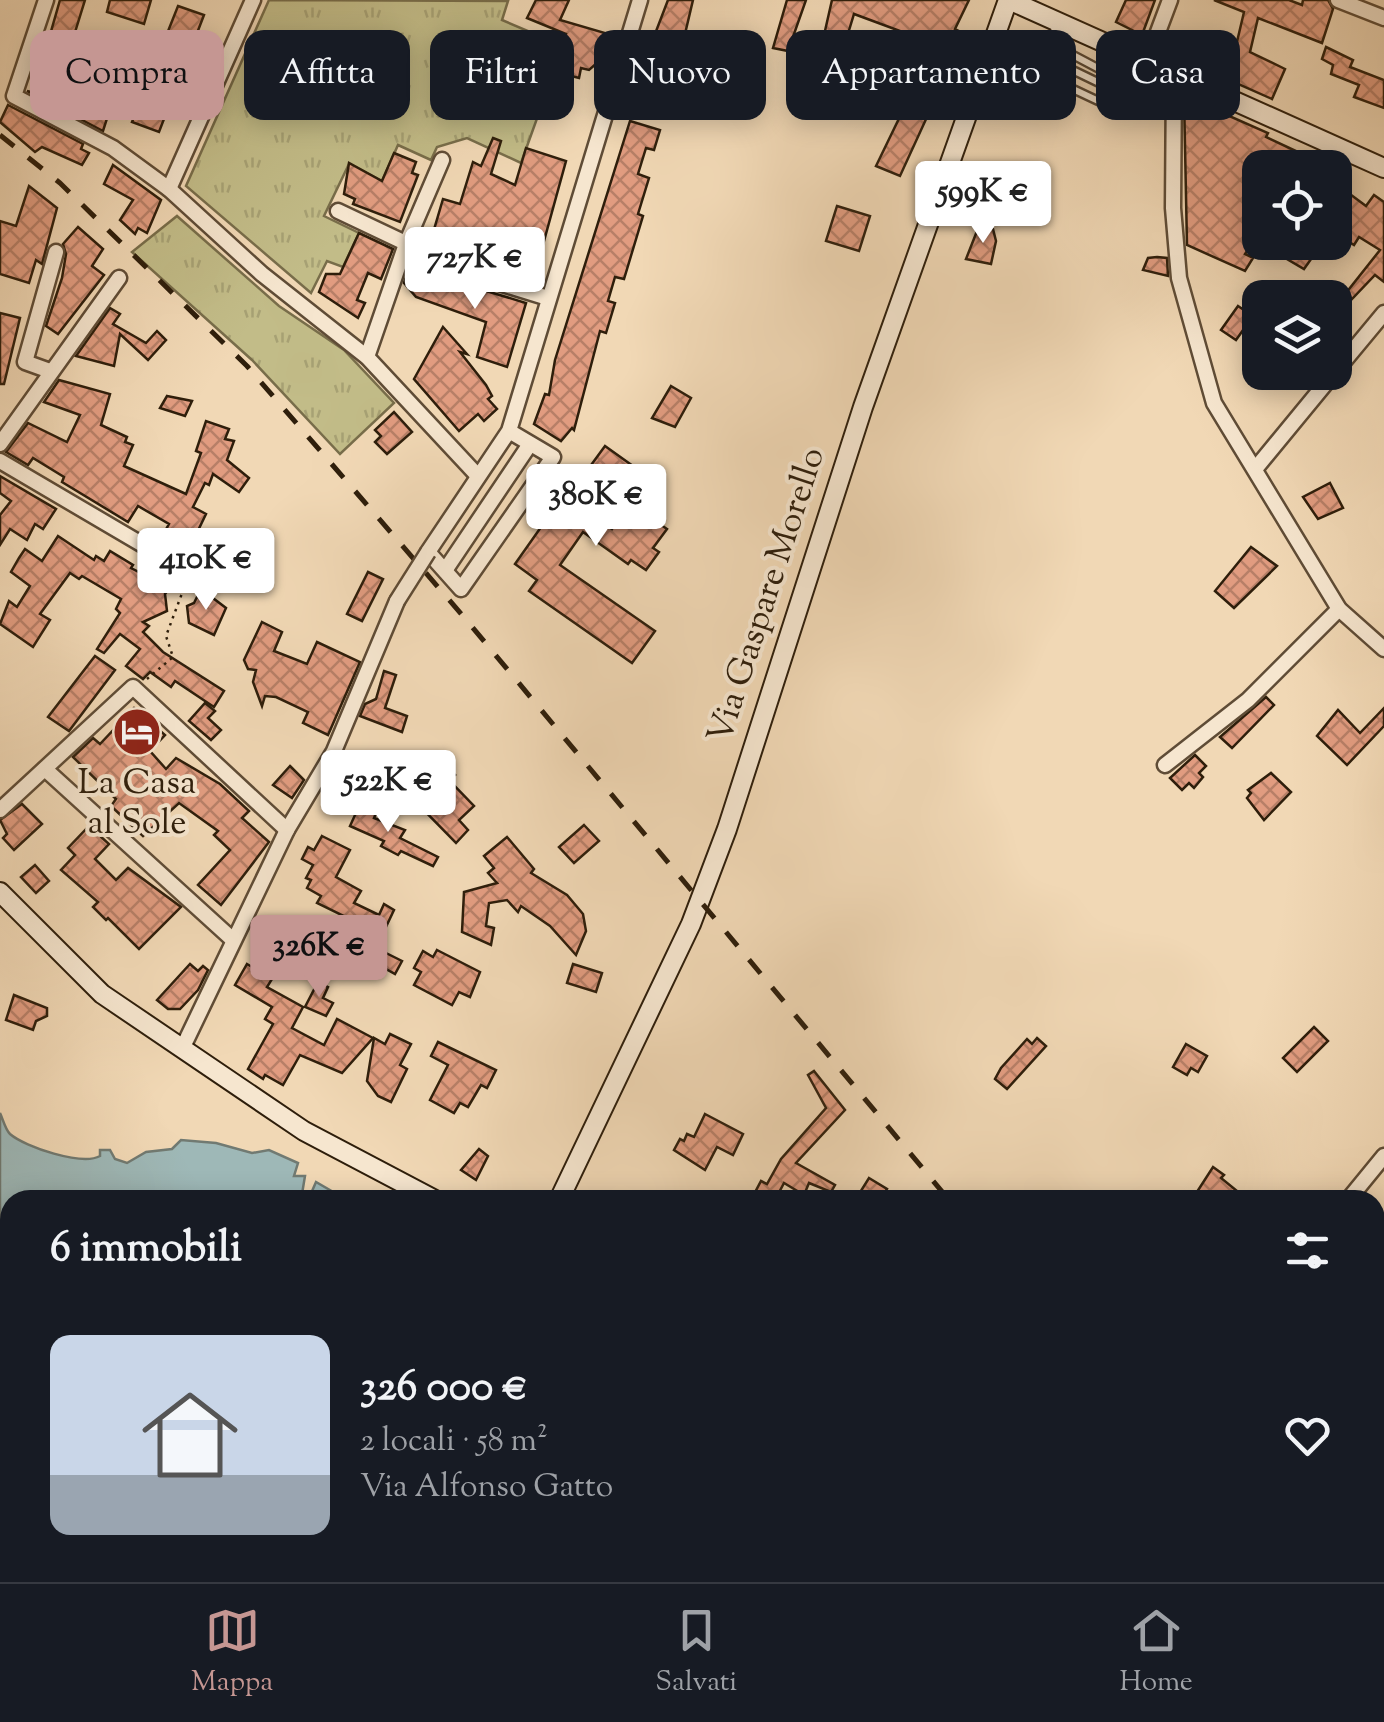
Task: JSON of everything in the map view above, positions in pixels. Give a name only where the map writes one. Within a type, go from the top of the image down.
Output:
[{"type":"street","points":[[46,0],[14,96],[113,148],[169,189],[262,274],[366,357],[477,475]]},
{"type":"street","points":[[169,189],[254,0]]},
{"type":"street","points":[[182,1049],[287,830],[334,752],[398,601],[509,431],[640,0]]},
{"type":"street","points":[[1008,0],[1096,41]]},
{"type":"street","name":"Via Gaspare Morello","points":[[564,1190],[691,924],[728,828],[863,407],[1008,0]]},
{"type":"street","points":[[1159,30],[1170,0]]},
{"type":"street","points":[[1338,0],[1384,18]]},
{"type":"street","points":[[1240,105],[1384,168]]},
{"type":"street","points":[[1174,120],[1173,208],[1179,278],[1214,403],[1339,609],[1384,649]]},
{"type":"street","points":[[366,357],[406,244],[442,160]]},
{"type":"street","points":[[338,211],[473,275],[548,298]]},
{"type":"street","points":[[50,371],[26,362],[56,252]]},
{"type":"street","points":[[0,444],[119,278]]},
{"type":"street","points":[[1352,351],[1384,312]]},
{"type":"street","points":[[1256,468],[1320,390]]},
{"type":"street","points":[[428,552],[460,589],[553,457],[509,431]]},
{"type":"street","points":[[446,570],[530,444]]},
{"type":"street","points":[[0,461],[190,572]]},
{"type":"street","points":[[1165,766],[1248,700],[1339,609]]},
{"type":"street","points":[[0,810],[134,688],[287,830]]},
{"type":"street","points":[[45,769],[232,939]]},
{"type":"street","points":[[0,892],[102,994],[304,1130],[416,1190]]},
{"type":"street","points":[[1356,1190],[1384,1156]]},
{"type":"lane","points":[[1054,22],[1054,30]]},
{"type":"path","points":[[134,688],[173,656],[166,636],[190,572]]},
{"type":"green space","points":[[269,0],[508,1],[502,20],[525,30],[430,30],[430,120],[536,120],[521,163],[467,138],[437,147],[431,160],[398,145],[382,181],[349,164],[324,216],[359,233],[343,267],[327,261],[311,293],[186,186],[215,120],[224,120],[224,101],[244,56],[244,120],[410,120],[410,30],[256,30]]},
{"type":"green space","points":[[177,216],[279,306],[344,350],[394,403],[340,454],[252,360],[132,252]]},
{"type":"water","points":[[0,1113],[8,1132],[17,1139],[68,1157],[92,1158],[100,1156],[100,1150],[110,1150],[115,1159],[127,1163],[146,1152],[172,1149],[181,1140],[216,1143],[252,1153],[269,1150],[298,1163],[294,1176],[305,1176],[303,1190],[0,1190]]},
{"type":"water","points":[[316,1182],[330,1190],[312,1190]]},
{"type":"building","points":[[60,0],[85,0],[76,30],[51,30]]},
{"type":"building","points":[[110,0],[151,0],[144,24],[107,12]]},
{"type":"building","points":[[536,0],[569,0],[560,20],[595,30],[594,66],[589,70],[581,68],[579,78],[574,77],[574,30],[556,30],[527,18]]},
{"type":"building","points":[[668,0],[693,0],[686,30],[656,30]]},
{"type":"building","points":[[787,0],[806,0],[795,30],[786,30],[786,51],[773,48]]},
{"type":"building","points":[[832,0],[969,0],[957,30],[897,30],[854,14],[849,30],[825,30]]},
{"type":"building","points":[[1126,0],[1155,0],[1144,30],[1132,30],[1116,22]]},
{"type":"building","points":[[1214,0],[1289,0],[1302,5],[1303,0],[1328,0],[1333,9],[1322,43],[1258,18],[1250,52],[1285,69],[1272,99],[1240,85],[1240,30],[1244,12]]},
{"type":"building","points":[[178,6],[204,15],[198,30],[168,30]]},
{"type":"building","points":[[1326,47],[1353,60],[1350,67],[1384,80],[1384,108],[1354,97],[1359,85],[1331,74],[1333,65],[1322,59]]},
{"type":"building","points":[[8,105],[30,120],[83,144],[81,149],[89,153],[82,165],[42,147],[35,152],[0,122]]},
{"type":"building","points":[[82,120],[106,120],[103,131]]},
{"type":"building","points":[[133,120],[164,120],[159,132]]},
{"type":"building","points":[[898,120],[926,120],[900,176],[876,166]]},
{"type":"building","points":[[1184,120],[1238,120],[1294,150],[1242,150],[1242,260],[1252,260],[1245,271],[1187,245]]},
{"type":"building","points":[[630,121],[660,130],[654,150],[646,148],[638,174],[649,178],[638,214],[643,216],[624,279],[615,277],[608,301],[615,303],[606,333],[600,331],[574,430],[561,441],[534,424],[545,394],[549,395],[555,360]]},
{"type":"building","points":[[493,138],[501,141],[491,174],[515,185],[526,148],[566,161],[533,281],[492,265],[495,257],[489,252],[433,233],[443,199],[460,204],[473,162],[481,166]]},
{"type":"building","points":[[394,153],[416,162],[412,173],[418,175],[400,222],[353,204],[355,199],[344,194],[349,163],[382,181]]},
{"type":"building","points":[[113,165],[161,200],[147,233],[138,228],[135,234],[120,220],[133,200],[104,184]]},
{"type":"building","points":[[29,186],[57,208],[42,264],[36,260],[29,283],[0,274],[0,221],[16,226]]},
{"type":"building","points":[[1374,195],[1384,202],[1384,282],[1375,275],[1352,299],[1352,285],[1380,250],[1359,237],[1354,245],[1352,196],[1366,206]]},
{"type":"building","points":[[837,206],[870,216],[859,251],[826,241]]},
{"type":"building","points":[[979,226],[993,229],[996,241],[991,264],[966,259]]},
{"type":"building","points":[[78,227],[103,249],[92,266],[104,275],[58,334],[46,326],[62,278],[66,254],[63,244]]},
{"type":"building","points":[[359,233],[393,249],[381,279],[368,273],[357,300],[365,303],[358,318],[319,292],[326,274],[340,274]]},
{"type":"building","points":[[1148,258],[1167,258],[1168,276],[1143,270]]},
{"type":"building","points":[[1289,260],[1310,260],[1304,269]]},
{"type":"building","points":[[409,267],[471,293],[473,287],[526,303],[507,367],[477,357],[486,322],[416,297],[404,283]]},
{"type":"building","points":[[1238,306],[1242,309],[1242,332],[1236,340],[1221,330]]},
{"type":"building","points":[[110,308],[120,314],[113,324],[146,343],[157,331],[166,340],[148,360],[120,334],[114,366],[76,356]]},
{"type":"building","points":[[0,313],[20,318],[4,384],[0,384]]},
{"type":"building","points":[[443,327],[467,354],[460,352],[486,385],[492,396],[488,399],[497,409],[484,421],[478,414],[459,431],[414,379]]},
{"type":"building","points":[[59,380],[110,394],[101,425],[127,437],[125,442],[133,445],[124,466],[186,494],[201,453],[196,451],[206,421],[229,429],[225,439],[234,441],[227,460],[249,478],[239,492],[213,474],[209,485],[205,483],[193,507],[206,514],[191,545],[165,531],[169,524],[138,506],[128,522],[62,482],[64,477],[33,458],[28,465],[6,452],[28,423],[67,442],[80,415],[44,402]]},
{"type":"building","points":[[671,386],[691,398],[675,427],[652,418]]},
{"type":"building","points":[[167,396],[192,401],[185,416],[160,408]]},
{"type":"building","points":[[394,412],[412,432],[387,454],[375,442],[381,436],[375,430]]},
{"type":"building","points":[[605,446],[654,481],[635,507],[667,529],[653,548],[659,552],[646,570],[631,560],[628,564],[583,532],[560,565],[655,631],[632,663],[529,591],[537,580],[515,564],[582,469],[586,472]],"holes":[[[603,485],[630,504],[612,529],[589,513],[593,508],[588,505]]]},
{"type":"building","points":[[0,476],[56,509],[43,529],[35,524],[27,540],[10,529],[0,545],[0,515],[11,501],[0,493]]},
{"type":"building","points":[[1330,483],[1343,508],[1318,519],[1303,497]]},
{"type":"building","points":[[58,536],[94,560],[96,556],[104,561],[110,551],[133,565],[131,568],[170,588],[165,594],[167,611],[143,622],[149,626],[143,632],[163,652],[224,691],[214,707],[175,681],[171,687],[150,672],[143,679],[126,666],[140,649],[120,634],[104,653],[97,649],[120,613],[116,609],[121,599],[82,576],[79,579],[70,573],[40,614],[50,620],[33,647],[0,624],[9,601],[17,607],[30,586],[11,572],[19,558],[25,549],[42,561]]},
{"type":"building","points":[[208,543],[224,550],[217,569],[200,562]]},
{"type":"building","points":[[1251,547],[1277,566],[1234,608],[1215,591]]},
{"type":"building","points":[[368,572],[383,579],[362,621],[347,614]]},
{"type":"building","points":[[201,589],[226,608],[214,635],[189,623],[187,606],[194,603]]},
{"type":"building","points":[[262,622],[282,632],[274,651],[307,664],[317,642],[360,662],[328,735],[303,723],[308,712],[276,697],[265,696],[262,706],[253,682],[256,670],[248,669],[244,660]]},
{"type":"building","points":[[95,656],[115,670],[69,731],[48,717]]},
{"type":"building","points":[[384,671],[396,675],[385,708],[407,716],[402,732],[360,716],[365,704],[376,699]]},
{"type":"building","points":[[1266,697],[1274,705],[1232,748],[1220,737]]},
{"type":"building","points":[[205,703],[215,711],[208,718],[221,730],[211,740],[189,721]]},
{"type":"building","points":[[134,708],[165,735],[150,751],[166,769],[176,758],[220,784],[249,811],[242,818],[269,842],[221,905],[198,885],[230,850],[214,835],[218,831],[179,803],[143,836],[111,806],[116,799],[73,757],[93,738],[100,744]]},
{"type":"building","points":[[1384,708],[1384,726],[1347,765],[1317,736],[1338,710],[1360,733]]},
{"type":"building","points":[[443,753],[453,764],[448,768],[455,775],[449,780],[474,806],[459,820],[468,830],[456,843],[402,788],[423,759],[429,765]]},
{"type":"building","points":[[1195,755],[1206,766],[1199,773],[1203,777],[1194,788],[1189,783],[1182,790],[1170,778]]},
{"type":"building","points":[[351,757],[372,769],[364,785],[351,779],[354,773],[346,769]]},
{"type":"building","points":[[290,766],[304,780],[292,798],[273,785]]},
{"type":"building","points":[[1271,773],[1291,792],[1264,820],[1247,798],[1251,793],[1248,790]]},
{"type":"building","points":[[22,804],[42,824],[14,850],[3,838],[7,834],[0,820]]},
{"type":"building","points":[[360,804],[377,811],[374,818],[405,830],[400,838],[438,857],[433,866],[401,851],[398,855],[381,846],[384,841],[350,826]]},
{"type":"building","points":[[584,825],[599,841],[574,863],[559,847]]},
{"type":"building","points":[[89,826],[109,844],[95,859],[116,880],[128,868],[181,907],[139,949],[93,907],[98,902],[61,870],[75,855],[68,848]]},
{"type":"building","points":[[322,836],[350,850],[336,877],[361,891],[354,903],[379,915],[384,904],[394,910],[376,948],[402,961],[395,974],[338,942],[348,918],[317,903],[321,896],[307,888],[311,880],[306,878],[313,865],[302,859],[308,847],[314,850]]},
{"type":"building","points":[[507,837],[534,869],[531,873],[567,895],[583,914],[586,931],[576,955],[550,926],[521,906],[518,912],[507,900],[489,903],[486,926],[494,928],[491,945],[462,932],[464,892],[497,883],[488,873],[494,868],[484,856]]},
{"type":"building","points":[[35,865],[49,881],[36,893],[21,877]]},
{"type":"building","points":[[296,946],[325,965],[321,976],[284,958]]},
{"type":"building","points":[[437,950],[480,972],[470,997],[459,992],[452,1005],[414,985],[421,972],[414,968],[423,951],[433,957]]},
{"type":"building","points":[[190,964],[198,971],[203,966],[208,970],[198,990],[180,1009],[168,1009],[157,1000]]},
{"type":"building","points":[[247,964],[272,979],[267,987],[303,1007],[292,1028],[324,1045],[337,1019],[373,1038],[342,1073],[300,1055],[283,1085],[265,1075],[263,1079],[248,1069],[273,1024],[265,1019],[272,1007],[235,985]]},
{"type":"building","points":[[573,964],[602,973],[596,992],[567,983]]},
{"type":"building","points":[[318,982],[328,987],[323,998],[333,1003],[326,1016],[305,1007]]},
{"type":"building","points":[[14,995],[47,1008],[47,1016],[36,1021],[33,1030],[6,1020]]},
{"type":"building","points":[[1314,1027],[1328,1041],[1297,1072],[1283,1058]]},
{"type":"building","points":[[390,1034],[411,1044],[400,1065],[407,1069],[391,1102],[378,1096],[367,1081],[374,1038],[385,1044]]},
{"type":"building","points":[[1037,1038],[1046,1046],[1007,1089],[995,1079],[1001,1068],[1027,1039],[1032,1044]]},
{"type":"building","points":[[438,1042],[496,1070],[487,1088],[481,1085],[468,1107],[460,1103],[454,1113],[430,1100],[448,1065],[431,1056]]},
{"type":"building","points":[[1186,1044],[1207,1056],[1198,1072],[1191,1068],[1187,1075],[1173,1067]]},
{"type":"building","points":[[814,1071],[845,1110],[796,1163],[835,1185],[826,1190],[809,1183],[806,1190],[796,1190],[784,1183],[780,1190],[756,1190],[761,1181],[767,1184],[781,1159],[826,1108],[808,1075]]},
{"type":"building","points":[[705,1114],[743,1134],[733,1155],[717,1147],[705,1170],[674,1150],[687,1134],[694,1137]]},
{"type":"building","points":[[479,1149],[488,1156],[476,1180],[461,1170]]},
{"type":"building","points":[[1213,1167],[1236,1190],[1198,1190]]},
{"type":"building","points":[[869,1178],[887,1189],[886,1190],[862,1190]]},
{"type":"railway","points":[[0,135],[60,183],[247,366],[463,616],[941,1190]]},
{"type":"place","name":"La Casa al Sole","points":[[137,732]]}]
